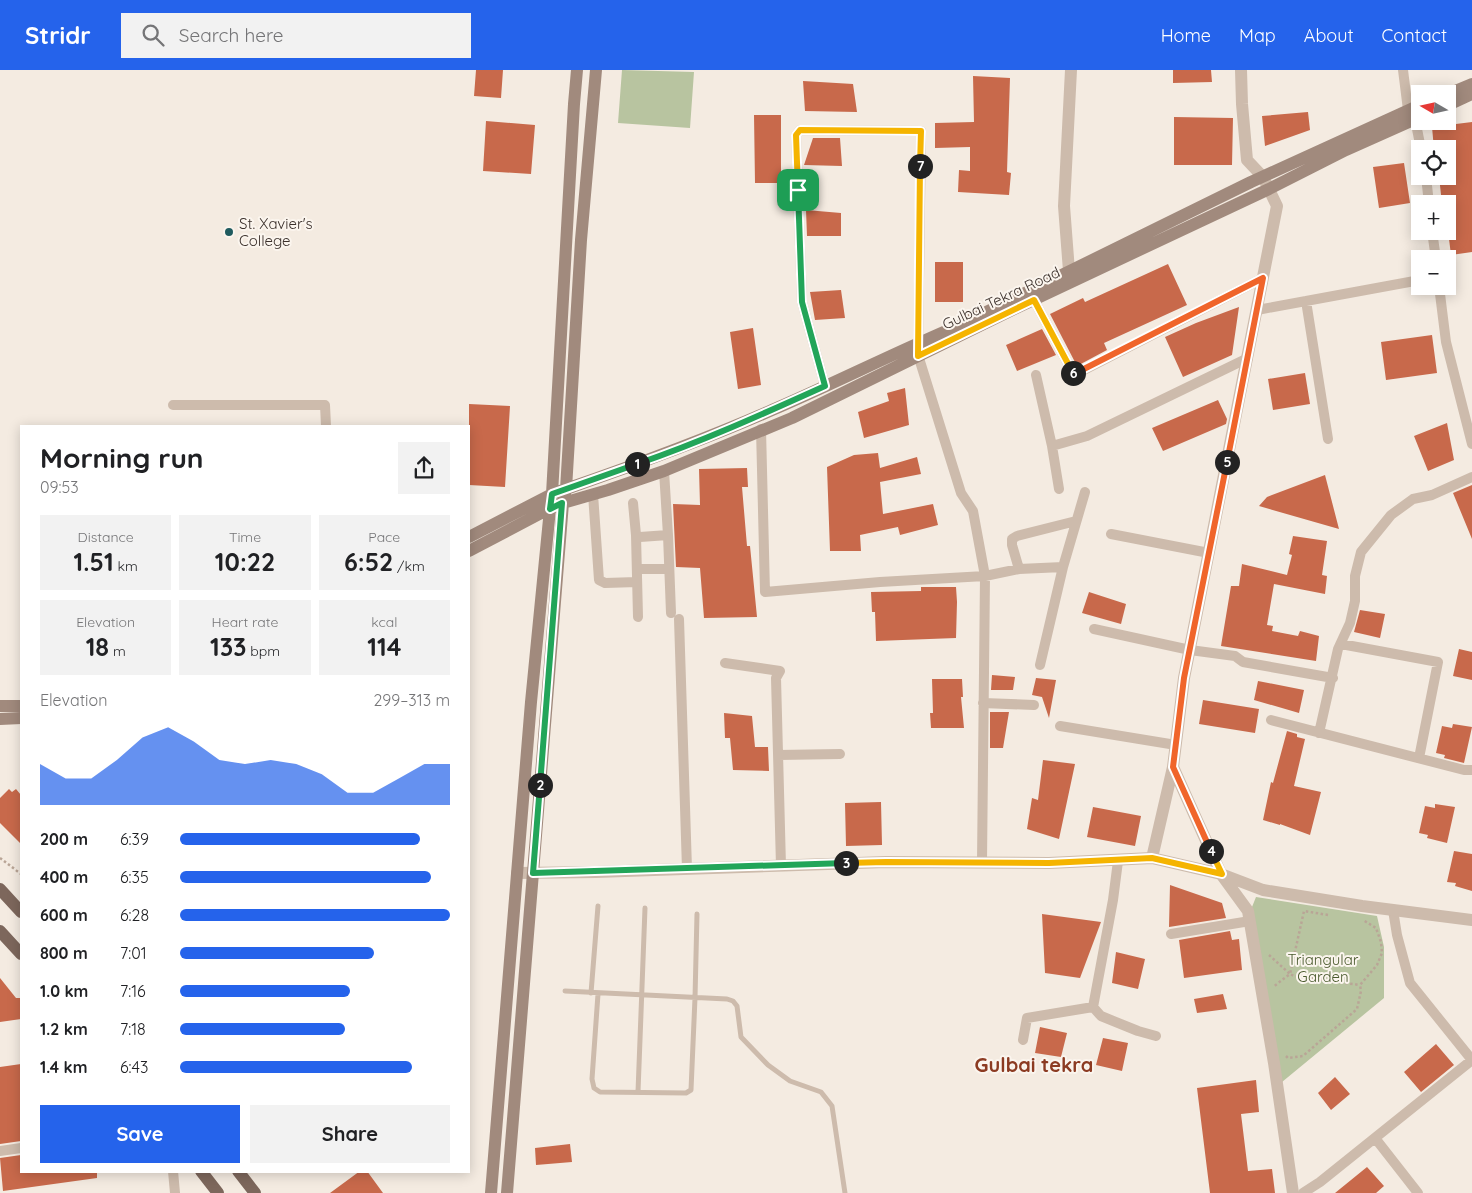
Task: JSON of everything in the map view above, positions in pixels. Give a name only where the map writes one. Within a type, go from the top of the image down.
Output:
[{"type":"main road","points":[[491,1193],[531,702],[552,494],[577,70]]},
{"type":"main road","points":[[507,1193],[562,503],[566,489],[580,240],[596,70]]},
{"type":"main road","points":[[1456,91],[1472,84]]},
{"type":"main road","points":[[1456,101],[1472,94]]},
{"type":"main road","name":"Gulbai Tekra Road","points":[[552,494],[663,456],[772,410],[918,342],[960,325],[1263,177],[1411,116]]},
{"type":"main road","name":"Gulbai Tekra Road","points":[[550,509],[562,503],[664,471],[761,429],[792,418],[1034,300],[1269,189],[1411,117]]},
{"type":"main road","points":[[470,536],[552,494]]},
{"type":"main road","points":[[470,550],[550,509]]},
{"type":"main road","points":[[0,706],[20,706]]},
{"type":"main road","points":[[0,719],[20,718]]},
{"type":"main road","points":[[0,889],[20,911]]},
{"type":"main road","points":[[0,932],[20,953]]},
{"type":"main road","points":[[203,1173],[218,1193]]},
{"type":"main road","points":[[240,1173],[255,1193]]},
{"type":"street","points":[[1069,271],[1064,206],[1071,70]]},
{"type":"street","points":[[1152,858],[1173,767],[1184,678],[1277,206],[1263,177],[1248,160],[1242,104],[1241,70]]},
{"type":"street","points":[[1403,70],[1411,103]]},
{"type":"street","points":[[825,386],[802,302],[796,135],[800,130],[921,131],[918,356],[960,493],[973,511],[985,576],[982,862]]},
{"type":"street","points":[[1034,300],[1074,374],[1263,278]]},
{"type":"street","points":[[1257,310],[1411,282]]},
{"type":"street","points":[[1440,295],[1446,342],[1472,444]]},
{"type":"street","points":[[1306,301],[1328,439]]},
{"type":"street","points":[[1052,446],[1087,436],[1248,358]]},
{"type":"street","points":[[1036,375],[1052,446],[1059,489]]},
{"type":"street","points":[[173,405],[325,405],[326,425]]},
{"type":"street","points":[[761,429],[765,592],[880,582],[985,576],[1019,569],[1063,567]]},
{"type":"street","points":[[664,471],[668,569],[675,616],[687,869]]},
{"type":"street","points":[[1319,733],[1338,650],[1350,623],[1354,601],[1355,576],[1361,552],[1391,515],[1413,499],[1432,495],[1472,477]]},
{"type":"street","points":[[1040,665],[1063,567],[1085,492]]},
{"type":"street","points":[[593,494],[599,580],[605,583],[637,582]]},
{"type":"street","points":[[634,503],[638,617]]},
{"type":"street","points":[[1019,569],[1012,540],[1017,536],[1076,521]]},
{"type":"street","points":[[1111,534],[1209,553]]},
{"type":"street","points":[[636,535],[640,537],[668,535]]},
{"type":"street","points":[[636,569],[668,569]]},
{"type":"street","points":[[1094,629],[1190,650],[1235,656],[1243,662],[1332,678]]},
{"type":"street","points":[[1341,644],[1438,662],[1419,758]]},
{"type":"street","points":[[725,663],[780,672],[776,678],[781,866]]},
{"type":"street","points":[[983,703],[1034,705]]},
{"type":"street","points":[[1271,720],[1464,770],[1472,770]]},
{"type":"street","points":[[1060,726],[1176,745]]},
{"type":"street","points":[[778,755],[840,754]]},
{"type":"street","points":[[1173,767],[1222,874],[1248,911],[1274,1063],[1293,1193]]},
{"type":"street","points":[[517,873],[886,862],[1049,863],[1152,858],[1222,874],[1263,890],[1472,920]]},
{"type":"street","points":[[1094,1007],[1113,900],[1118,860]]},
{"type":"street","points":[[1303,1193],[1320,1182],[1472,1060],[1410,983],[1397,935],[1393,910]]},
{"type":"street","points":[[1171,934],[1250,921]]},
{"type":"street","points":[[1094,1007],[1102,1016],[1138,1031],[1156,1036]]},
{"type":"street","points":[[1023,1040],[1027,1018],[1094,1007]]},
{"type":"street","points":[[1375,1138],[1418,1193]]},
{"type":"street","points":[[0,1151],[20,1148]]},
{"type":"street","points":[[173,1173],[175,1193]]},
{"type":"lane","points":[[591,993],[598,906]]},
{"type":"lane","points":[[638,1092],[645,908]]},
{"type":"lane","points":[[598,994],[592,1079],[594,1088],[600,1092],[686,1093],[691,1090],[697,914]]},
{"type":"lane","points":[[565,991],[727,999],[733,1001],[737,1006],[741,1037],[768,1065],[790,1081],[821,1092],[832,1106],[845,1193]]},
{"type":"path","points":[[0,858],[20,873]]},
{"type":"path","points":[[1269,993],[1274,986],[1290,974],[1304,904]]},
{"type":"path","points":[[1296,908],[1336,916]]},
{"type":"path","points":[[1285,1054],[1288,1058],[1303,1056],[1357,1008],[1361,991],[1360,985],[1377,965],[1382,953],[1381,942],[1376,928],[1362,919]]},
{"type":"path","points":[[1269,955],[1294,976],[1360,985]]},
{"type":"green space","points":[[622,70],[694,72],[690,128],[618,123]]},
{"type":"green space","name":"Triangular Garden","points":[[1256,897],[1377,916],[1384,947],[1384,998],[1282,1082],[1252,907]]},
{"type":"building","points":[[476,70],[503,70],[501,98],[474,96]]},
{"type":"building","points":[[1173,70],[1211,70],[1212,82],[1173,83]]},
{"type":"building","points":[[973,76],[1010,78],[1007,172],[1011,173],[1009,195],[958,192],[959,170],[970,171],[970,147],[935,148],[935,123],[974,122]]},
{"type":"building","points":[[803,81],[853,84],[857,112],[805,111]]},
{"type":"building","points":[[1308,112],[1310,130],[1265,146],[1262,116]]},
{"type":"building","points":[[754,115],[781,115],[781,183],[755,183]]},
{"type":"building","points":[[1174,117],[1233,118],[1232,165],[1174,165]]},
{"type":"building","points":[[486,121],[535,125],[531,174],[483,171]]},
{"type":"building","points":[[1472,122],[1472,252],[1456,254],[1456,250],[1450,250],[1449,240],[1456,240],[1456,195],[1441,195],[1440,185],[1456,185],[1456,140],[1433,140],[1432,130],[1456,130],[1456,124]]},
{"type":"building","points":[[813,138],[840,138],[842,166],[804,165]]},
{"type":"building","points":[[1404,163],[1410,203],[1379,208],[1373,167]]},
{"type":"building","points":[[806,210],[841,213],[841,236],[807,236]]},
{"type":"building","points":[[935,262],[963,262],[963,302],[935,302]]},
{"type":"building","points":[[1168,264],[1187,305],[1104,343],[1107,350],[1077,366],[1050,314],[1083,298],[1085,302]]},
{"type":"building","points":[[841,290],[845,318],[815,320],[810,292]]},
{"type":"building","points":[[1239,307],[1232,355],[1183,377],[1165,337]]},
{"type":"building","points":[[753,328],[761,385],[738,389],[730,332]]},
{"type":"building","points":[[1042,329],[1056,355],[1017,371],[1006,345]]},
{"type":"building","points":[[1432,335],[1437,373],[1386,380],[1381,342]]},
{"type":"building","points":[[1305,373],[1310,404],[1273,410],[1268,379]]},
{"type":"building","points":[[905,388],[909,425],[864,438],[858,412],[889,401],[887,393]]},
{"type":"building","points":[[1218,400],[1227,419],[1226,424],[1163,451],[1152,428]]},
{"type":"building","points":[[469,404],[510,406],[505,487],[470,485]]},
{"type":"building","points":[[1447,423],[1454,460],[1428,471],[1414,436]]},
{"type":"building","points":[[878,453],[880,468],[917,457],[921,474],[880,482],[883,514],[933,504],[938,525],[900,535],[898,527],[860,535],[861,551],[830,551],[827,467],[854,455]]},
{"type":"building","points":[[747,468],[748,487],[742,487],[747,546],[750,546],[757,617],[704,618],[700,568],[676,567],[673,504],[700,505],[699,469]]},
{"type":"building","points":[[1325,475],[1339,529],[1259,506],[1267,497]]},
{"type":"building","points":[[1472,485],[1472,539],[1453,493]]},
{"type":"building","points":[[1293,536],[1327,541],[1322,575],[1327,576],[1325,594],[1274,584],[1267,625],[1273,626],[1272,631],[1298,636],[1300,631],[1319,636],[1316,661],[1221,646],[1231,586],[1239,586],[1242,564],[1287,575],[1292,555],[1289,554]]},
{"type":"building","points":[[921,587],[956,587],[956,638],[876,641],[875,612],[872,612],[871,592],[921,591]]},
{"type":"building","points":[[1089,592],[1126,604],[1121,624],[1082,613]]},
{"type":"building","points":[[1360,610],[1385,614],[1380,638],[1354,632]]},
{"type":"building","points":[[1459,649],[1472,652],[1472,680],[1453,676]]},
{"type":"building","points":[[992,675],[1015,677],[1013,690],[991,690]]},
{"type":"building","points":[[1036,678],[1056,680],[1049,718],[1042,697],[1032,695]]},
{"type":"building","points":[[932,679],[962,679],[963,697],[961,697],[964,728],[931,728],[930,713],[933,713]]},
{"type":"building","points":[[1258,681],[1304,690],[1299,713],[1254,700]]},
{"type":"building","points":[[1203,700],[1259,709],[1255,733],[1199,724]]},
{"type":"building","points":[[990,712],[1009,712],[1003,748],[990,748]]},
{"type":"building","points":[[724,713],[752,716],[755,747],[768,747],[769,771],[733,770],[730,738],[725,738]]},
{"type":"building","points":[[1453,724],[1472,727],[1464,763],[1444,758],[1445,755],[1436,753],[1442,726],[1452,728]]},
{"type":"building","points":[[1287,731],[1305,739],[1294,786],[1321,792],[1310,835],[1263,820],[1271,782],[1273,783]]},
{"type":"building","points":[[1043,760],[1075,764],[1059,839],[1027,829],[1032,798],[1038,800]]},
{"type":"building","points":[[9,789],[12,792],[16,789],[20,794],[20,843],[0,823],[0,798]]},
{"type":"building","points":[[881,802],[882,845],[846,846],[845,803]]},
{"type":"building","points":[[1435,804],[1455,807],[1447,843],[1427,838],[1428,835],[1419,833],[1425,806],[1435,808]]},
{"type":"building","points":[[1093,807],[1141,816],[1135,846],[1087,837]]},
{"type":"building","points":[[1454,851],[1472,854],[1472,891],[1455,886],[1456,883],[1447,882]]},
{"type":"building","points":[[1170,885],[1222,903],[1226,918],[1169,927]]},
{"type":"building","points":[[1042,914],[1101,922],[1080,978],[1045,973]]},
{"type":"building","points":[[1230,931],[1232,940],[1239,939],[1242,970],[1184,978],[1179,940]]},
{"type":"building","points":[[1116,952],[1145,959],[1138,989],[1112,983]]},
{"type":"building","points":[[0,978],[16,998],[20,998],[20,1019],[0,1022]]},
{"type":"building","points":[[1223,994],[1227,1009],[1197,1013],[1194,999]]},
{"type":"building","points":[[1040,1027],[1067,1033],[1061,1057],[1035,1053]]},
{"type":"building","points":[[1103,1038],[1128,1043],[1122,1071],[1096,1065]]},
{"type":"building","points":[[1436,1044],[1454,1065],[1421,1092],[1404,1072]]},
{"type":"building","points":[[20,1064],[20,1141],[0,1144],[0,1067]]},
{"type":"building","points":[[1335,1077],[1350,1094],[1331,1110],[1318,1093]]},
{"type":"building","points":[[1256,1080],[1259,1112],[1241,1114],[1248,1171],[1272,1169],[1275,1193],[1210,1193],[1197,1088]]},
{"type":"building","points":[[570,1144],[572,1162],[536,1165],[535,1148]]},
{"type":"building","points":[[20,1155],[20,1173],[97,1173],[97,1178],[3,1191],[0,1158]]},
{"type":"building","points":[[1367,1167],[1384,1186],[1376,1193],[1335,1193]]},
{"type":"building","points":[[357,1173],[368,1173],[383,1193],[330,1193]]},
{"type":"place","name":"St. Xavier's College","points":[[229,232]]},
{"type":"district","name":"Gulbai tekra","points":[[1034,1064]]},
{"type":"route","points":[[800,130],[921,131],[918,356],[1034,300],[1074,374],[1263,278],[1184,678],[1173,767],[1222,874],[1152,858],[1049,863],[886,862],[533,873],[562,503],[550,509],[552,494],[663,456],[825,386],[802,302],[798,190],[796,135],[800,130]]}]
